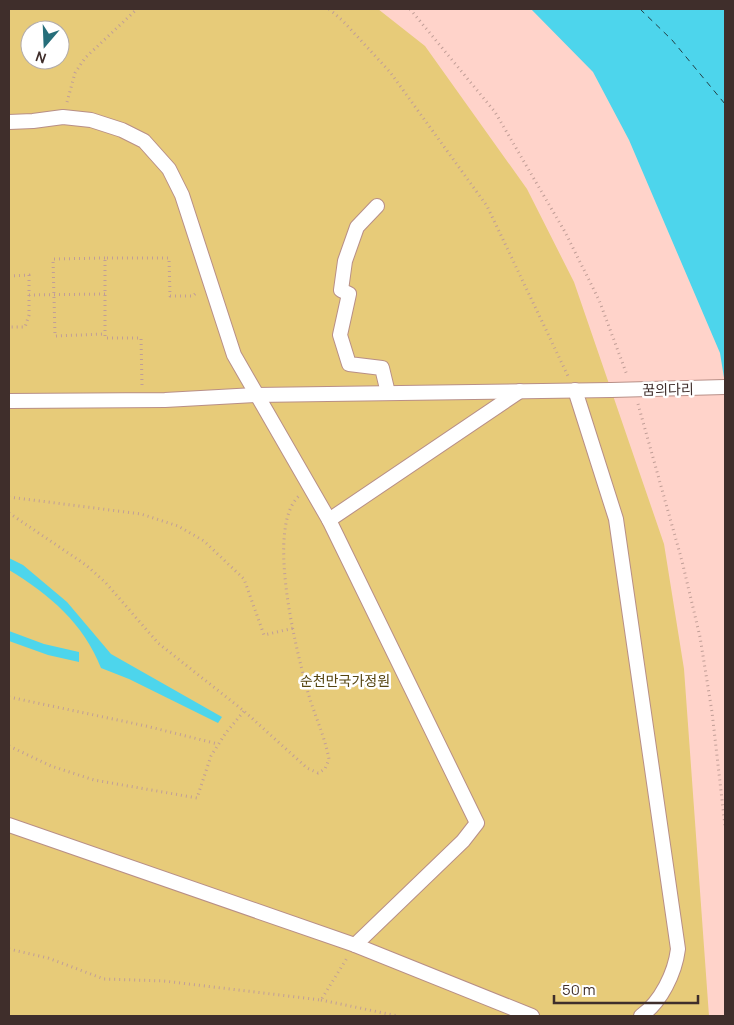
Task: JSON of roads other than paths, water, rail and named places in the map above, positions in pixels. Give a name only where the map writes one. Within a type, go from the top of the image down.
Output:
[{"type":"street","points":[[9,122],[63,117],[91,120],[122,130],[144,141],[158,155],[168,169],[182,195],[234,355],[329,520],[477,824],[463,841],[355,945]]},
{"type":"street","points":[[377,206],[357,227],[345,261],[340,290],[350,294],[340,335],[348,364],[382,368],[388,393]]},
{"type":"street","name":"꿈의다리","points":[[9,401],[142,400],[255,394],[725,387]]},
{"type":"street","points":[[575,390],[616,519],[678,949],[676,963],[667,984],[640,1016]]},
{"type":"street","points":[[329,520],[521,391]]},
{"type":"street","points":[[9,825],[355,945],[532,1016]]},
{"type":"water","points":[[531,9],[725,9],[725,384],[720,353],[629,140],[593,72]]},
{"type":"water","points":[[9,558],[23,565],[67,602],[111,654],[222,717],[218,723],[129,679],[101,668],[94,652],[75,624],[38,589],[9,570]]},
{"type":"water","points":[[9,631],[44,644],[79,652],[79,662],[48,655],[9,641]]},
{"type":"park label","name":"순천만국가정원","points":[[345,680]]}]
